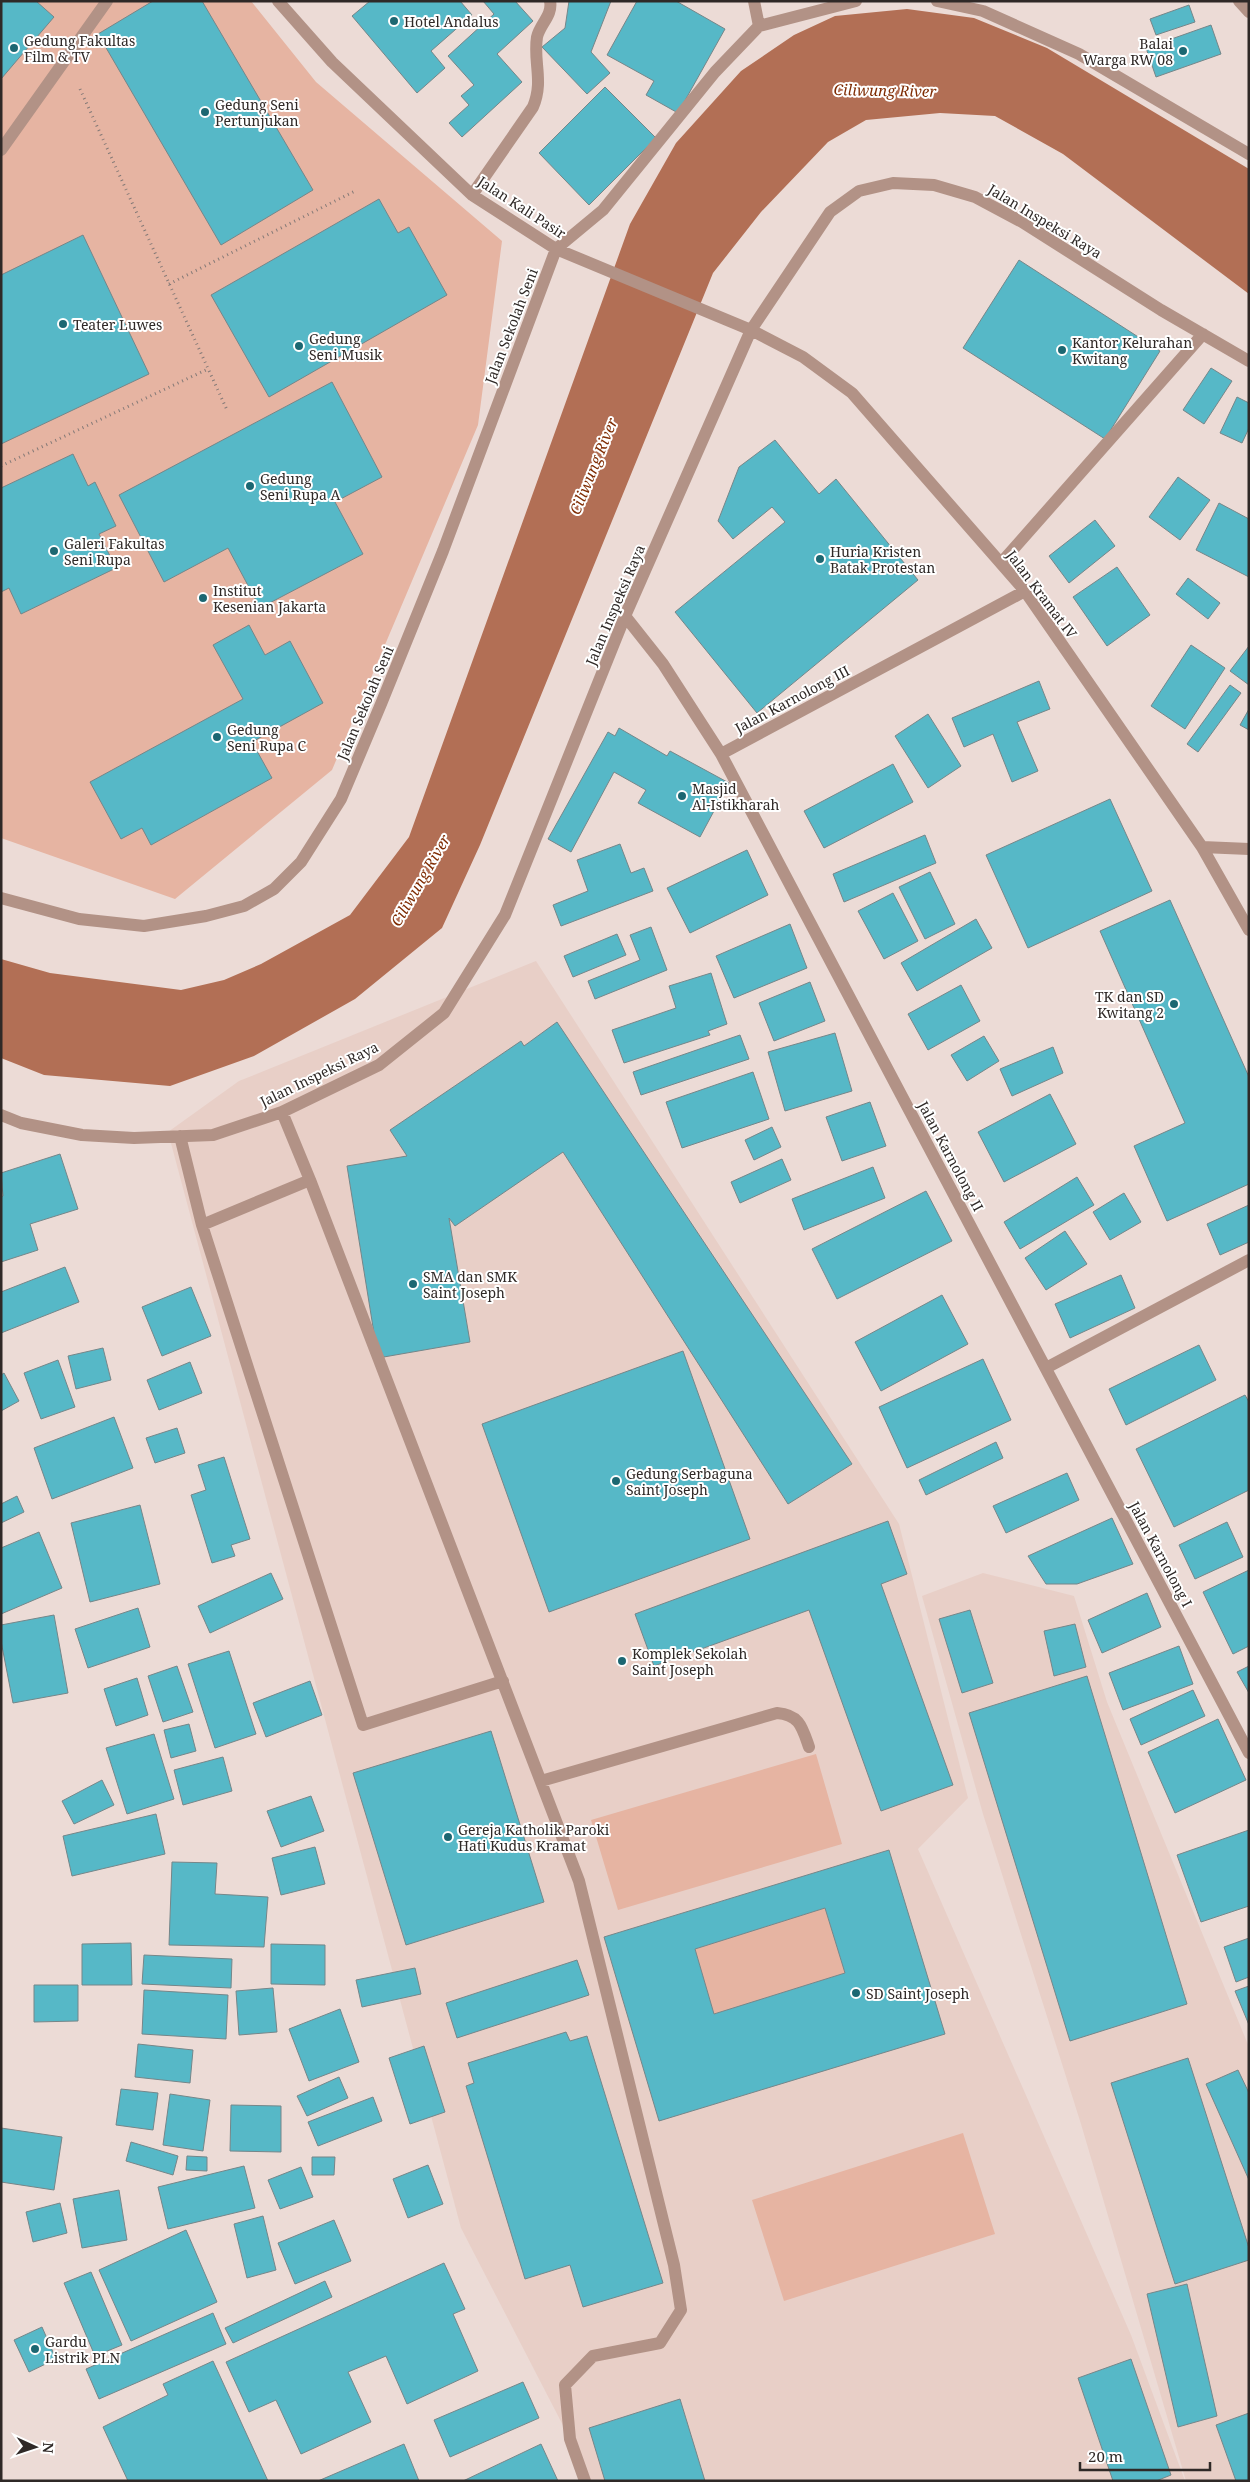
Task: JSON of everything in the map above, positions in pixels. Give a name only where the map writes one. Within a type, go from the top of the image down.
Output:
[{"type":"street","points":[[1,150],[108,1]]},
{"type":"street","name":"Jalan Kali Pasir","points":[[278,1],[332,62],[472,195],[556,249],[751,330]]},
{"type":"street","points":[[472,195],[533,107],[538,95],[540,81],[537,38],[550,12],[550,1]]},
{"type":"street","points":[[754,1],[759,26]]},
{"type":"street","points":[[556,249],[603,210],[715,72],[759,26],[856,1]]},
{"type":"street","points":[[937,1],[983,11],[1079,54],[1249,154]]},
{"type":"street","points":[[1239,1],[1249,12]]},
{"type":"street","name":"Jalan Inspeksi Raya","points":[[1,1115],[21,1123],[82,1135],[134,1138],[213,1135],[282,1112],[379,1065],[444,1013],[505,915],[625,616],[751,330],[830,212],[859,192],[893,183],[934,185],[975,197],[1022,222],[1249,361]]},
{"type":"street","name":"Jalan Sekolah Seni","points":[[1,898],[78,919],[144,926],[206,916],[244,906],[274,888],[301,862],[341,799],[381,704],[443,550],[556,249]]},
{"type":"street","name":"Jalan Kramat IV","points":[[751,330],[803,357],[852,393],[1025,591],[1202,847],[1249,930]]},
{"type":"street","points":[[1001,563],[1203,334]]},
{"type":"street","name":"Jalan Karnolong III","points":[[721,754],[1025,591]]},
{"type":"street","points":[[625,616],[663,664],[721,754]]},
{"type":"street","name":"Jalan Karnolong II","points":[[721,754],[1046,1368]]},
{"type":"street","points":[[1202,847],[1249,849]]},
{"type":"street","points":[[282,1112],[310,1180],[579,1881],[674,2265],[681,2310],[660,2342],[593,2356],[564,2385],[570,2440],[585,2481]]},
{"type":"street","points":[[180,1136],[202,1225],[363,1726],[503,1681]]},
{"type":"street","points":[[202,1225],[310,1180]]},
{"type":"street","points":[[1046,1368],[1249,1260]]},
{"type":"street","name":"Jalan Karnolong I","points":[[1046,1368],[1249,1753]]},
{"type":"street","points":[[541,1781],[777,1713],[789,1714],[801,1724],[809,1747]]},
{"type":"path","points":[[66,59],[227,410]]},
{"type":"path","points":[[169,284],[355,191]]},
{"type":"path","points":[[1,466],[208,369]]},
{"type":"shaded area","name":"Institut Kesenian Jakarta","points":[[1,1],[251,1],[316,82],[502,241],[478,425],[332,770],[175,899],[1,838]]},
{"type":"shaded area","name":"Komplek Sekolah Saint Joseph","points":[[536,961],[899,1524],[968,1798],[918,1849],[1131,2335],[1185,2481],[582,2481],[570,2439],[461,2228],[168,1132],[239,1081]]},
{"type":"shaded area","points":[[983,1573],[1074,1596],[1107,1702],[1249,2047],[1249,2481],[1186,2481],[1081,2124],[983,1814],[922,1596]]},
{"type":"shaded area","points":[[816,1754],[842,1844],[618,1910],[591,1820]]},
{"type":"shaded area","points":[[825,1908],[845,1973],[714,2014],[695,1949]]},
{"type":"shaded area","points":[[963,2133],[995,2234],[784,2301],[752,2200]]},
{"type":"water","name":"Ciliwung River","points":[[907,9],[974,18],[1047,48],[1249,169],[1249,294],[1063,154],[995,116],[940,113],[866,120],[828,142],[761,212],[713,273],[480,845],[442,928],[355,999],[254,1056],[170,1086],[44,1075],[1,1058],[1,959],[50,973],[181,990],[224,980],[261,964],[350,915],[409,837],[630,224],[676,143],[741,71],[794,35],[835,16]]},
{"type":"building","name":"Gedung Fakultas Film & TV","points":[[1,1],[36,1],[54,17],[1,79]]},
{"type":"building","name":"Gedung Seni Pertunjukan","points":[[153,1],[202,1],[313,190],[221,245],[98,34]]},
{"type":"building","points":[[370,1],[460,1],[472,15],[431,51],[445,68],[417,93],[352,16]]},
{"type":"building","points":[[483,1],[515,1],[533,21],[497,54],[522,82],[462,137],[449,123],[469,105],[461,96],[474,85],[448,56],[494,14]]},
{"type":"building","points":[[569,1],[611,1],[591,52],[610,73],[587,94],[542,47],[565,28]]},
{"type":"building","points":[[637,1],[676,1],[725,29],[678,113],[646,95],[654,81],[607,55]]},
{"type":"building","points":[[1189,5],[1195,22],[1156,35],[1150,19]]},
{"type":"building","name":"Balai Warga RW 08","points":[[1211,25],[1221,54],[1156,77],[1146,48]]},
{"type":"building","points":[[605,87],[656,138],[589,205],[539,153]]},
{"type":"building","name":"Gedung Seni Musik","points":[[379,199],[398,233],[409,227],[447,295],[269,397],[211,295]]},
{"type":"building","name":"Teater Luwes","points":[[83,235],[149,374],[1,444],[1,275]]},
{"type":"building","name":"Kantor Kelurahan Kwitang","points":[[1019,260],[1160,351],[1105,439],[963,348]]},
{"type":"building","points":[[1211,368],[1232,381],[1204,424],[1183,410]]},
{"type":"building","name":"Gedung Seni Rupa A","points":[[332,382],[382,477],[335,502],[363,554],[260,608],[228,548],[164,582],[119,495]]},
{"type":"building","points":[[1237,397],[1249,403],[1249,428],[1242,443],[1220,433]]},
{"type":"building","name":"Huria Kristen Batak Protestan","points":[[775,440],[819,494],[836,479],[918,580],[757,713],[675,612],[785,522],[772,507],[733,539],[718,521],[739,467]]},
{"type":"building","name":"Galeri Fakultas Seni Rupa","points":[[73,454],[88,486],[95,482],[116,526],[99,534],[116,568],[21,614],[9,588],[1,592],[1,488]]},
{"type":"building","points":[[1178,477],[1210,500],[1180,540],[1149,517]]},
{"type":"building","points":[[1219,503],[1249,519],[1249,577],[1196,550]]},
{"type":"building","points":[[1095,520],[1115,546],[1069,583],[1049,556]]},
{"type":"building","points":[[1117,567],[1150,615],[1107,646],[1073,597]]},
{"type":"building","points":[[1188,578],[1220,603],[1208,619],[1176,594]]},
{"type":"building","name":"Gedung Seni Rupa C","points":[[249,625],[265,655],[290,641],[323,703],[252,742],[272,778],[151,845],[142,828],[121,839],[90,782],[243,699],[213,645]]},
{"type":"building","points":[[1191,645],[1225,668],[1185,729],[1151,706]]},
{"type":"building","points":[[1249,646],[1249,685],[1230,671]]},
{"type":"building","points":[[1039,681],[1050,709],[1017,722],[1038,771],[1012,782],[993,734],[964,747],[952,718]]},
{"type":"building","points":[[1230,685],[1241,693],[1198,752],[1187,744]]},
{"type":"building","points":[[1249,709],[1249,730],[1240,725]]},
{"type":"building","points":[[928,714],[961,766],[928,788],[895,736]]},
{"type":"building","name":"Masjid Al-Istikharah","points":[[619,728],[667,756],[670,751],[729,783],[700,837],[638,803],[646,790],[614,772],[571,852],[548,839],[608,732],[615,736]]},
{"type":"building","points":[[893,764],[913,802],[824,848],[804,811]]},
{"type":"building","points":[[1110,799],[1152,891],[1028,948],[986,855]]},
{"type":"building","points":[[925,835],[936,863],[844,902],[833,874]]},
{"type":"building","points":[[620,844],[631,873],[644,868],[653,891],[561,926],[553,905],[588,891],[577,860]]},
{"type":"building","points":[[747,850],[768,895],[690,933],[667,888]]},
{"type":"building","points":[[930,872],[955,924],[925,939],[899,887]]},
{"type":"building","points":[[893,893],[918,941],[884,959],[858,911]]},
{"type":"building","name":"TK dan SD Kwitang 2","points":[[1170,900],[1249,1077],[1249,1184],[1167,1221],[1134,1146],[1185,1123],[1100,931]]},
{"type":"building","points":[[976,919],[992,948],[917,991],[901,963]]},
{"type":"building","points":[[790,924],[807,968],[734,998],[716,956]]},
{"type":"building","points":[[651,927],[667,970],[595,999],[588,981],[640,960],[630,935]]},
{"type":"building","points":[[617,934],[626,955],[573,977],[564,956]]},
{"type":"building","points":[[711,973],[727,1024],[708,1031],[710,1035],[624,1063],[612,1030],[676,1008],[669,986]]},
{"type":"building","points":[[810,982],[825,1021],[774,1041],[759,1003]]},
{"type":"building","points":[[961,985],[980,1021],[928,1050],[908,1014]]},
{"type":"building","name":"SMA dan SMK Saint Joseph","points":[[557,1022],[852,1464],[788,1504],[563,1152],[455,1226],[449,1218],[470,1342],[378,1358],[347,1166],[407,1156],[390,1130],[521,1041],[524,1046]]},
{"type":"building","points":[[835,1033],[852,1091],[785,1111],[768,1052]]},
{"type":"building","points":[[740,1035],[749,1059],[641,1095],[633,1072]]},
{"type":"building","points":[[984,1036],[999,1061],[967,1081],[951,1055]]},
{"type":"building","points":[[1053,1047],[1063,1073],[1012,1096],[1000,1069]]},
{"type":"building","points":[[753,1072],[769,1119],[682,1148],[666,1102]]},
{"type":"building","points":[[1050,1094],[1076,1144],[1004,1182],[978,1132]]},
{"type":"building","points":[[870,1102],[886,1146],[842,1161],[826,1117]]},
{"type":"building","points":[[772,1127],[781,1147],[754,1160],[745,1140]]},
{"type":"building","points":[[60,1154],[78,1209],[30,1224],[38,1250],[1,1262],[1,1197],[3,1196],[1,1173]]},
{"type":"building","points":[[782,1159],[791,1180],[740,1203],[731,1182]]},
{"type":"building","points":[[873,1167],[885,1198],[804,1230],[792,1199]]},
{"type":"building","points":[[1077,1177],[1094,1205],[1020,1249],[1004,1222]]},
{"type":"building","points":[[926,1191],[952,1241],[837,1299],[812,1249]]},
{"type":"building","points":[[1124,1193],[1141,1222],[1110,1240],[1093,1212]]},
{"type":"building","points":[[1249,1205],[1249,1242],[1220,1255],[1207,1224]]},
{"type":"building","points":[[1065,1231],[1087,1264],[1046,1290],[1025,1258]]},
{"type":"building","points":[[65,1267],[79,1302],[1,1333],[1,1292]]},
{"type":"building","points":[[1121,1275],[1135,1308],[1070,1338],[1055,1304]]},
{"type":"building","points":[[191,1287],[211,1336],[162,1356],[142,1307]]},
{"type":"building","points":[[942,1295],[968,1344],[881,1391],[855,1342]]},
{"type":"building","points":[[1199,1345],[1216,1380],[1126,1425],[1109,1389]]},
{"type":"building","points":[[103,1348],[111,1380],[76,1389],[68,1356]]},
{"type":"building","name":"Gedung Serbaguna Saint Joseph","points":[[683,1351],[750,1539],[549,1612],[482,1424]]},
{"type":"building","points":[[983,1359],[1011,1420],[907,1468],[879,1407]]},
{"type":"building","points":[[58,1360],[75,1407],[41,1419],[24,1373]]},
{"type":"building","points":[[190,1362],[202,1393],[159,1410],[147,1380]]},
{"type":"building","points":[[4,1373],[19,1401],[1,1411],[1,1375]]},
{"type":"building","points":[[1245,1395],[1249,1402],[1249,1490],[1174,1527],[1136,1449]]},
{"type":"building","points":[[114,1417],[133,1468],[52,1499],[34,1448]]},
{"type":"building","points":[[177,1428],[185,1453],[155,1463],[146,1438]]},
{"type":"building","points":[[996,1442],[1003,1458],[926,1495],[919,1480]]},
{"type":"building","points":[[224,1457],[250,1539],[231,1545],[235,1556],[212,1563],[191,1495],[206,1490],[198,1465]]},
{"type":"building","points":[[1067,1473],[1079,1500],[1006,1533],[993,1506]]},
{"type":"building","points":[[17,1496],[24,1512],[1,1523],[1,1504]]},
{"type":"building","points":[[140,1505],[160,1584],[90,1602],[71,1523]]},
{"type":"building","points":[[1112,1518],[1133,1564],[1077,1584],[1046,1584],[1028,1556]]},
{"type":"building","points":[[888,1521],[907,1574],[881,1584],[953,1785],[881,1811],[809,1610],[654,1666],[635,1614]]},
{"type":"building","points":[[1227,1522],[1243,1557],[1195,1579],[1179,1545]]},
{"type":"building","points":[[39,1532],[62,1588],[1,1614],[1,1548]]},
{"type":"building","points":[[1249,1570],[1249,1646],[1233,1654],[1203,1592]]},
{"type":"building","points":[[271,1573],[283,1599],[210,1633],[198,1606]]},
{"type":"building","points":[[1147,1593],[1161,1627],[1102,1653],[1088,1620]]},
{"type":"building","points":[[138,1608],[150,1647],[88,1668],[75,1629]]},
{"type":"building","points":[[970,1610],[993,1683],[962,1693],[939,1619]]},
{"type":"building","points":[[54,1615],[68,1693],[13,1703],[1,1641],[1,1625]]},
{"type":"building","points":[[1075,1624],[1086,1667],[1054,1676],[1044,1631]]},
{"type":"building","points":[[1179,1646],[1193,1684],[1123,1710],[1109,1673]]},
{"type":"building","points":[[229,1651],[256,1734],[215,1748],[188,1664]]},
{"type":"building","points":[[177,1666],[193,1712],[163,1722],[148,1676]]},
{"type":"building","points":[[1249,1666],[1249,1693],[1237,1672]]},
{"type":"building","points":[[1087,1676],[1187,2004],[1070,2041],[969,1713]]},
{"type":"building","points":[[137,1678],[148,1715],[116,1726],[104,1689]]},
{"type":"building","points":[[310,1681],[322,1715],[266,1737],[253,1703]]},
{"type":"building","points":[[1193,1690],[1205,1716],[1141,1745],[1130,1719]]},
{"type":"building","points":[[1218,1719],[1246,1780],[1175,1813],[1148,1752]]},
{"type":"building","points":[[189,1724],[196,1751],[171,1758],[164,1730]]},
{"type":"building","name":"Gereja Katholik Paroki Hati Kudus Kramat","points":[[491,1731],[544,1902],[406,1945],[353,1773]]},
{"type":"building","points":[[154,1734],[174,1799],[127,1814],[106,1748]]},
{"type":"building","points":[[223,1757],[232,1791],[183,1805],[174,1770]]},
{"type":"building","points":[[102,1780],[114,1805],[74,1824],[62,1801]]},
{"type":"building","points":[[311,1796],[324,1831],[281,1847],[267,1811]]},
{"type":"building","points":[[156,1814],[165,1854],[72,1876],[63,1836]]},
{"type":"building","points":[[1249,1830],[1249,1906],[1201,1922],[1177,1855]]},
{"type":"building","points":[[315,1847],[325,1884],[281,1895],[272,1858]]},
{"type":"building","name":"SD Saint Joseph","points":[[889,1850],[945,2034],[659,2121],[604,1937]],"holes":[[[825,1908],[845,1973],[714,2014],[695,1949]]]},
{"type":"building","points":[[172,1862],[217,1863],[215,1894],[268,1897],[264,1947],[169,1945]]},
{"type":"building","points":[[1249,1938],[1249,1977],[1236,1982],[1224,1947]]},
{"type":"building","points":[[131,1943],[132,1985],[82,1985],[82,1944]]},
{"type":"building","points":[[271,1944],[325,1945],[325,1985],[271,1984]]},
{"type":"building","points":[[144,1955],[232,1959],[231,1988],[142,1984]]},
{"type":"building","points":[[577,1960],[589,1995],[457,2038],[446,2003]]},
{"type":"building","points":[[415,1968],[421,1994],[362,2007],[356,1980]]},
{"type":"building","points":[[34,1985],[78,1985],[78,2021],[34,2022]]},
{"type":"building","points":[[1249,1986],[1249,2025],[1235,1991]]},
{"type":"building","points":[[273,1988],[277,2032],[239,2035],[236,1991]]},
{"type":"building","points":[[144,1990],[228,1995],[226,2039],[142,2034]]},
{"type":"building","points":[[340,2009],[359,2062],[309,2081],[289,2029]]},
{"type":"building","points":[[566,2032],[570,2041],[587,2036],[663,2283],[583,2307],[570,2265],[525,2279],[466,2086],[474,2083],[468,2063]]},
{"type":"building","points":[[138,2044],[193,2050],[190,2083],[135,2077]]},
{"type":"building","points":[[424,2046],[445,2112],[410,2124],[389,2058]]},
{"type":"building","points":[[1188,2058],[1249,2248],[1249,2260],[1175,2284],[1111,2083]]},
{"type":"building","points":[[1238,2070],[1249,2093],[1249,2180],[1206,2084]]},
{"type":"building","points":[[339,2077],[348,2098],[307,2116],[297,2096]]},
{"type":"building","points":[[121,2089],[158,2093],[153,2130],[116,2125]]},
{"type":"building","points":[[170,2094],[210,2100],[203,2151],[163,2145]]},
{"type":"building","points":[[373,2097],[382,2121],[318,2146],[308,2122]]},
{"type":"building","points":[[231,2105],[281,2106],[281,2152],[230,2151]]},
{"type":"building","points":[[1,2128],[62,2137],[54,2190],[1,2182]]},
{"type":"building","points":[[131,2142],[178,2156],[173,2175],[126,2161]]},
{"type":"building","points":[[187,2156],[207,2157],[207,2171],[186,2170]]},
{"type":"building","points":[[312,2157],[335,2157],[334,2175],[312,2175]]},
{"type":"building","points":[[428,2165],[443,2204],[408,2218],[393,2179]]},
{"type":"building","points":[[244,2166],[255,2208],[168,2229],[158,2187]]},
{"type":"building","points":[[301,2167],[313,2197],[280,2209],[268,2180]]},
{"type":"building","points":[[119,2190],[127,2240],[82,2248],[73,2199]]},
{"type":"building","points":[[60,2203],[67,2233],[33,2242],[26,2212]]},
{"type":"building","points":[[263,2216],[276,2270],[247,2278],[234,2224]]},
{"type":"building","points":[[334,2220],[351,2261],[295,2284],[278,2243]]},
{"type":"building","points":[[186,2230],[217,2302],[131,2341],[99,2270]]},
{"type":"building","points":[[444,2263],[465,2309],[453,2314],[478,2371],[407,2404],[386,2356],[348,2372],[371,2422],[301,2454],[276,2400],[249,2412],[226,2362]]},
{"type":"building","points":[[91,2272],[122,2345],[95,2356],[64,2283]]},
{"type":"building","points":[[325,2281],[332,2297],[233,2343],[225,2328]]},
{"type":"building","points":[[1187,2284],[1217,2416],[1178,2427],[1147,2294]]},
{"type":"building","points":[[213,2313],[226,2344],[99,2399],[86,2369]]},
{"type":"building","name":"Gardu Listrik PLN","points":[[42,2327],[56,2359],[29,2372],[14,2340]]},
{"type":"building","points":[[1131,2359],[1171,2475],[1156,2481],[1113,2481],[1078,2378]]},
{"type":"building","points":[[213,2361],[268,2481],[128,2481],[103,2427],[168,2395],[163,2384]]},
{"type":"building","points":[[523,2382],[539,2418],[450,2457],[434,2420]]},
{"type":"building","points":[[680,2399],[705,2481],[605,2481],[589,2428]]},
{"type":"building","points":[[1249,2413],[1249,2481],[1236,2481],[1216,2425]]},
{"type":"building","points":[[404,2444],[419,2481],[318,2481]]},
{"type":"building","points":[[541,2444],[558,2481],[463,2481]]},
{"type":"place","name":"Hotel Andalus","points":[[394,21]]},
{"type":"place","name":"Gedung Fakultas Film & TV","points":[[14,48]]},
{"type":"place","name":"Balai Warga RW 08","points":[[1183,51]]},
{"type":"place","name":"Gedung Seni Pertunjukan","points":[[205,112]]},
{"type":"place","name":"Teater Luwes","points":[[63,324]]},
{"type":"place","name":"Gedung Seni Musik","points":[[299,346]]},
{"type":"place","name":"Kantor Kelurahan Kwitang","points":[[1062,350]]},
{"type":"place","name":"Gedung Seni Rupa A","points":[[250,486]]},
{"type":"place","name":"Galeri Fakultas Seni Rupa","points":[[54,551]]},
{"type":"place","name":"Huria Kristen Batak Protestan","points":[[820,559]]},
{"type":"place","name":"Institut Kesenian Jakarta","points":[[203,598]]},
{"type":"place","name":"Gedung Seni Rupa C","points":[[217,737]]},
{"type":"place","name":"Masjid Al-Istikharah","points":[[682,796]]},
{"type":"place","name":"TK dan SD Kwitang 2","points":[[1174,1004]]},
{"type":"place","name":"SMA dan SMK Saint Joseph","points":[[413,1284]]},
{"type":"place","name":"Gedung Serbaguna Saint Joseph","points":[[616,1481]]},
{"type":"place","name":"Komplek Sekolah Saint Joseph","points":[[622,1661]]},
{"type":"place","name":"Gereja Katholik Paroki Hati Kudus Kramat","points":[[448,1837]]},
{"type":"place","name":"SD Saint Joseph","points":[[856,1993]]},
{"type":"place","name":"Gardu Listrik PLN","points":[[35,2349]]}]
